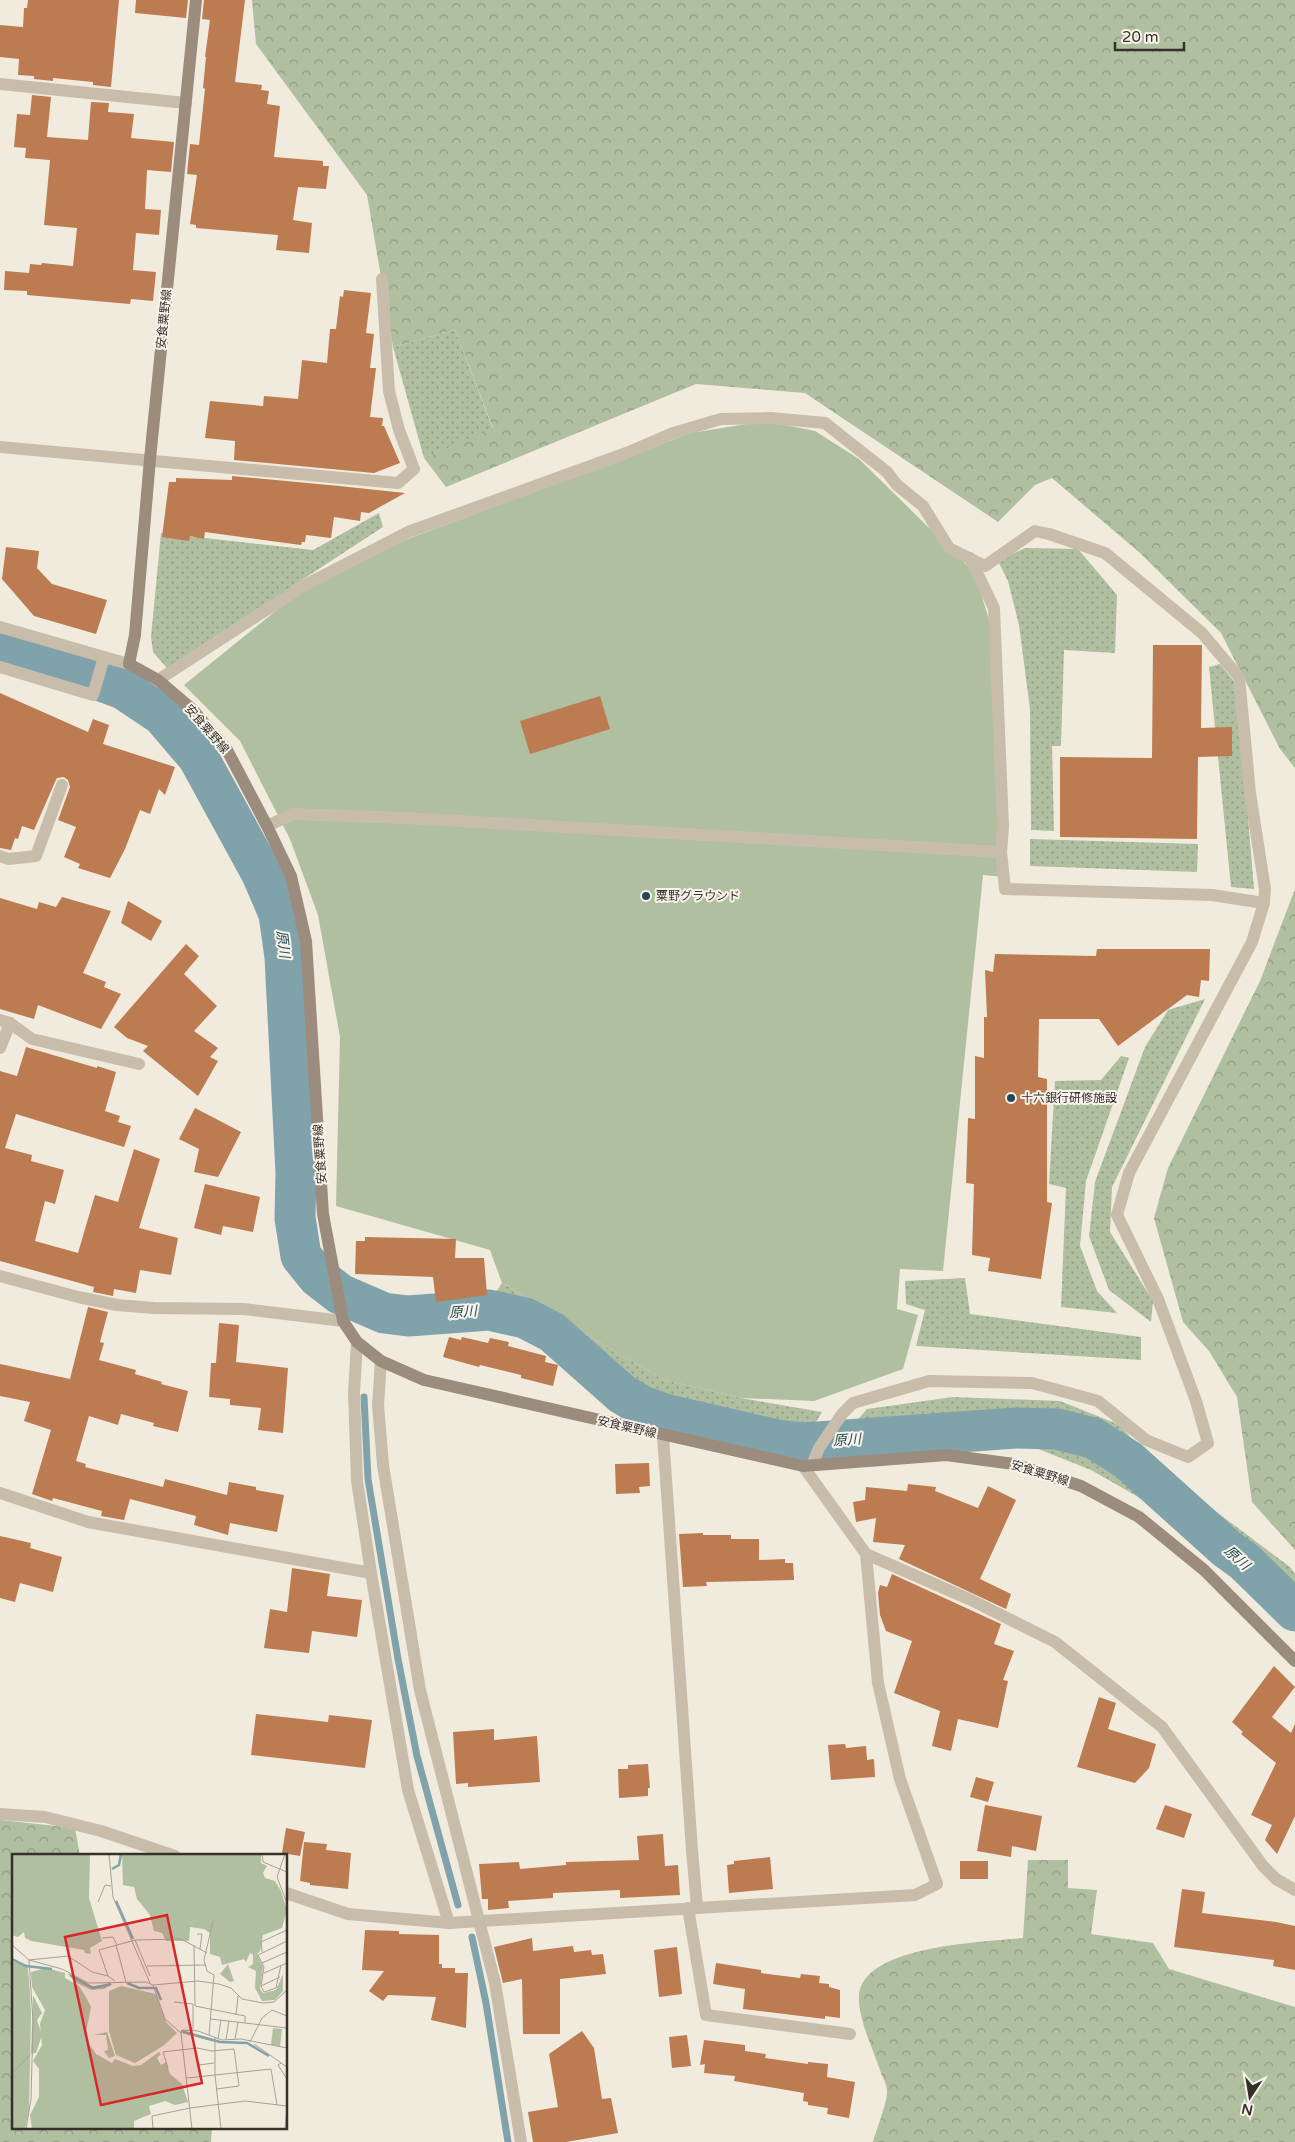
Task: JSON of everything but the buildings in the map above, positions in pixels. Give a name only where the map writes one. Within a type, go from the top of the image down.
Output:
[{"type":"main road","name":"安食粟野線","points":[[196,0],[150,459],[135,635],[129,664],[158,680],[192,709],[227,750],[267,826],[290,876],[306,941],[323,1214],[343,1321],[357,1342],[381,1361],[424,1380],[663,1436],[808,1466],[946,1455],[1014,1464],[1081,1486],[1146,1522],[1204,1570],[1295,1661]]},
{"type":"street","points":[[0,84],[186,103]]},
{"type":"street","points":[[0,447],[150,459],[398,483],[414,469],[399,430],[389,392],[382,279]]},
{"type":"street","points":[[158,680],[303,586],[408,532],[629,452],[673,433],[722,419],[771,418],[825,423],[887,472],[897,485],[923,506],[948,548],[985,566],[1035,531],[1049,534],[1105,553],[1202,633],[1239,677],[1250,793],[1265,889],[1264,903],[1252,942],[1128,1173],[1117,1215],[1158,1299],[1196,1401],[1208,1443],[1188,1458],[1146,1440],[1098,1401],[1032,1383],[929,1381],[853,1403],[842,1414],[808,1466],[866,1554],[878,1683],[900,1779],[937,1884],[914,1895],[693,1907],[449,1924],[348,1914],[288,1894]]},
{"type":"street","points":[[970,558],[994,608],[1003,826],[1001,852],[1005,890],[1212,895],[1264,903]]},
{"type":"street","points":[[0,627],[103,660],[129,664]]},
{"type":"street","points":[[0,667],[93,695],[103,660]]},
{"type":"street","points":[[0,856],[8,859],[36,856],[62,785]]},
{"type":"street","points":[[267,826],[293,814],[406,818],[1001,852]]},
{"type":"street","points":[[0,1048],[5,1021],[32,1039],[139,1064]]},
{"type":"street","points":[[0,1276],[78,1297],[118,1305],[154,1308],[244,1308],[343,1321]]},
{"type":"street","points":[[357,1342],[354,1393],[357,1480],[370,1573],[408,1790],[449,1924]]},
{"type":"street","points":[[381,1361],[378,1405],[383,1466],[420,1690],[495,1984],[521,2142]]},
{"type":"street","points":[[663,1436],[692,1850],[693,1907],[706,2016],[850,2034]]},
{"type":"street","points":[[0,1493],[88,1522],[370,1573]]},
{"type":"street","points":[[866,1554],[971,1600],[1055,1642],[1162,1726],[1264,1866],[1276,1879],[1295,1890]]},
{"type":"street","points":[[0,1814],[45,1817],[101,1831],[169,1854]]},
{"type":"green space","points":[[252,0],[1295,0],[1295,768],[1280,749],[1221,633],[1140,553],[1052,478],[1035,485],[998,522],[805,393],[696,384],[446,487],[424,458],[493,428],[455,330],[393,347],[367,195],[256,44]]},
{"type":"green space","points":[[455,330],[493,429],[424,458],[393,347]]},
{"type":"green space","name":"粟野グラウンド","points":[[765,421],[815,431],[859,459],[974,572],[995,638],[1006,877],[983,875],[943,1271],[900,1269],[897,1309],[918,1315],[903,1369],[814,1401],[741,1398],[665,1380],[502,1283],[490,1250],[336,1206],[340,1037],[318,915],[290,839],[240,741],[184,685],[293,597],[381,549],[691,433]]},
{"type":"green space","points":[[379,513],[383,527],[167,668],[153,652],[151,637],[161,533],[313,550]]},
{"type":"green space","points":[[1025,548],[1078,549],[1117,595],[1115,653],[1064,650],[1061,746],[1052,746],[1054,831],[1031,830],[1030,709],[1019,625],[1008,581],[998,561]]},
{"type":"green space","points":[[1220,664],[1237,685],[1254,889],[1231,887],[1209,667]]},
{"type":"green space","points":[[1030,839],[1198,844],[1197,872],[1030,866]]},
{"type":"green space","points":[[1295,889],[1295,1550],[1252,1502],[1237,1397],[1209,1351],[1183,1322],[1154,1218],[1168,1168],[1260,981]]},
{"type":"green space","points":[[1205,999],[1112,1187],[1110,1232],[1153,1301],[1151,1322],[1109,1290],[1089,1236],[1095,1182],[1145,1047],[1168,1010]]},
{"type":"green space","points":[[1121,1056],[1129,1058],[1086,1181],[1080,1246],[1097,1291],[1117,1313],[1061,1307],[1066,1188],[1049,1184],[1055,1081],[1101,1080]]},
{"type":"green space","points":[[965,1278],[970,1314],[1141,1337],[1141,1360],[916,1346],[925,1310],[906,1304],[905,1281]]},
{"type":"green space","points":[[502,1283],[665,1380],[741,1398],[822,1412],[801,1447],[658,1420],[608,1391],[524,1315],[495,1314],[494,1295]]},
{"type":"green space","points":[[953,1397],[1060,1401],[1120,1425],[1154,1465],[1290,1567],[1295,1574],[1295,1632],[1223,1562],[1161,1510],[1091,1470],[1031,1446],[969,1442],[837,1444],[867,1409]]},
{"type":"green space","points":[[0,1820],[75,1828],[80,1854],[12,1854],[12,2130],[212,2130],[211,2142],[0,2142]]},
{"type":"green space","points":[[1028,1860],[1068,1860],[1068,1888],[1097,1890],[1091,1934],[1153,1943],[1169,1969],[1295,2007],[1295,2142],[873,2142],[884,2108],[887,2091],[859,2006],[859,1997],[865,1980],[880,1966],[927,1950],[1023,1938]]},
{"type":"waterway","name":"原川","points":[[0,648],[64,667],[123,689],[162,715],[198,757],[262,874],[279,914],[285,957],[296,1173],[295,1218],[301,1256],[318,1277],[340,1294],[384,1313],[408,1316],[489,1310],[525,1318],[552,1332],[622,1394],[642,1406],[668,1415],[777,1440],[804,1443],[1016,1428],[1057,1429],[1093,1438],[1128,1460],[1227,1549],[1245,1562],[1295,1611]]},
{"type":"waterway","points":[[364,1397],[368,1479],[398,1659],[417,1756],[458,1905]]},
{"type":"waterway","points":[[472,1937],[486,2003],[508,2142]]},
{"type":"place","name":"粟野グラウンド","points":[[646,896]]},
{"type":"place","name":"十六銀行研修施設","points":[[1011,1098]]}]
